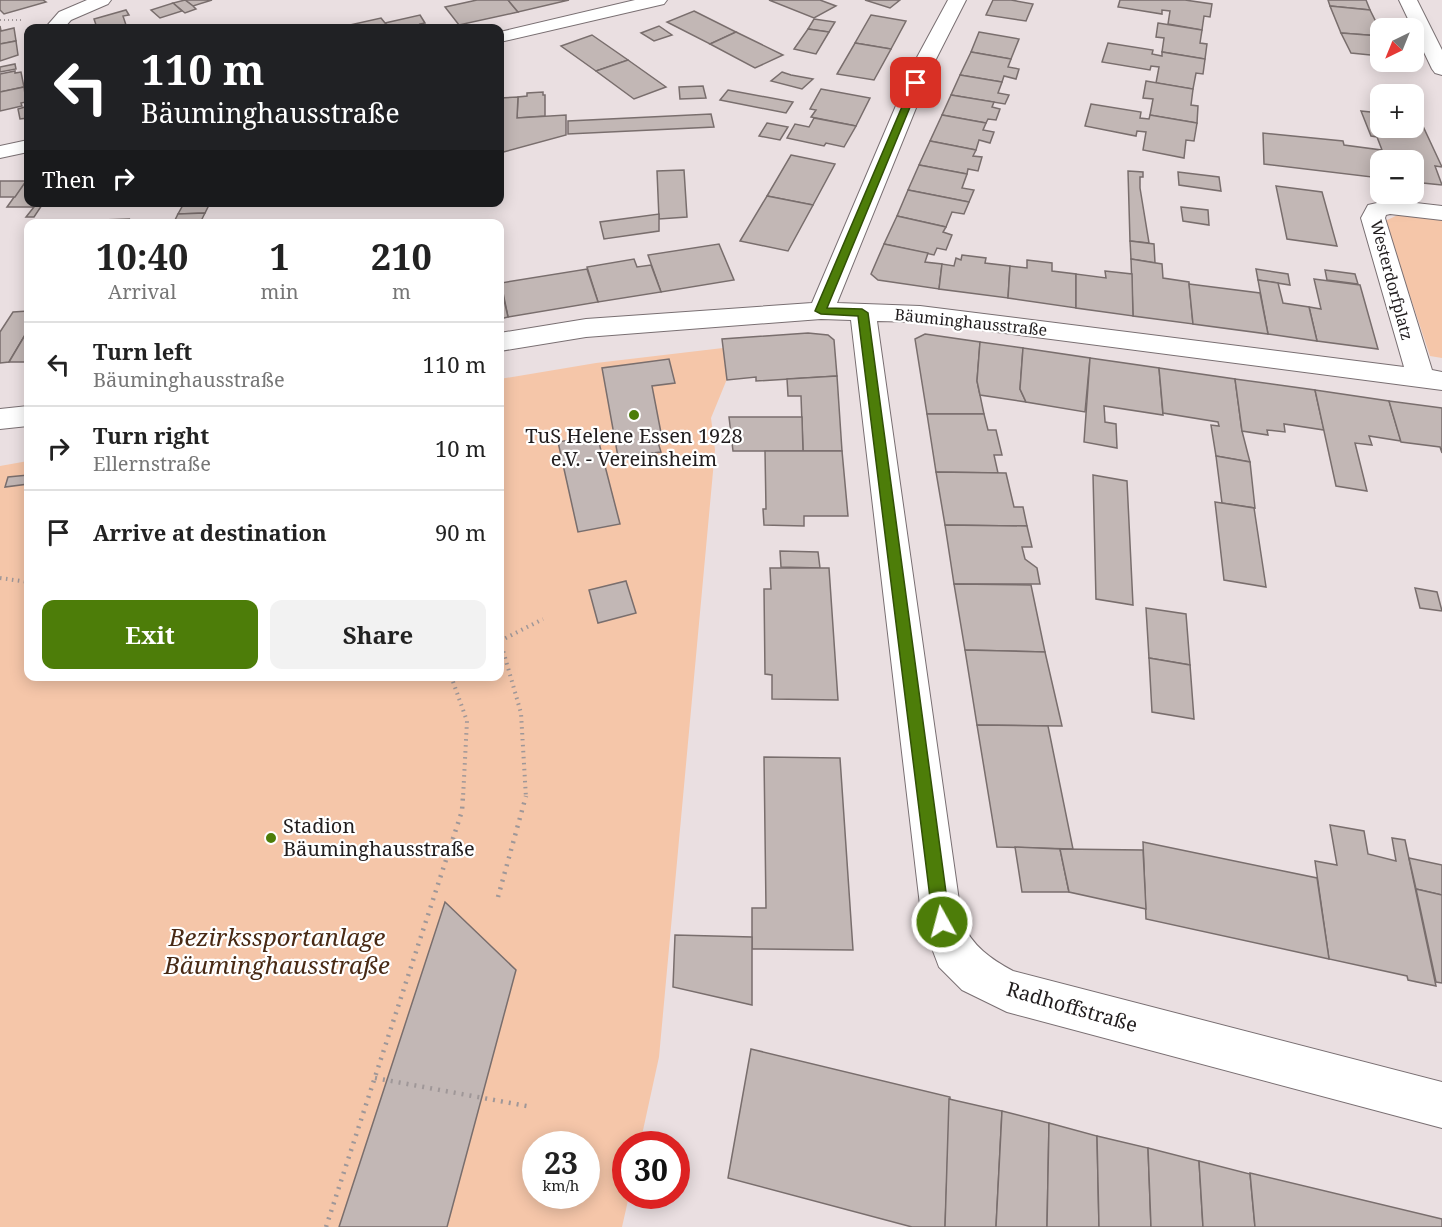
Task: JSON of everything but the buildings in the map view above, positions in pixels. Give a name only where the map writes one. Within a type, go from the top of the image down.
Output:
[{"type":"street","points":[[58,24],[65,16],[102,0]]},
{"type":"street","points":[[504,36],[658,0]]},
{"type":"street","points":[[821,311],[925,61],[957,0]]},
{"type":"street","points":[[1408,0],[1441,66]]},
{"type":"street","points":[[0,152],[24,147]]},
{"type":"street","name":"Westerdorfplatz","points":[[1431,380],[1373,218],[1376,210],[1390,207],[1442,213]]},
{"type":"street","name":"Bäuminghausstraße","points":[[504,341],[586,328],[821,311],[920,314],[1431,380]]},
{"type":"street","name":"Radhoffstraße","points":[[862,313],[942,922],[954,952],[977,975],[1006,991],[1442,1105]]},
{"type":"street","points":[[0,419],[24,416]]},
{"type":"path","points":[[0,578],[24,581]]},
{"type":"path","points":[[504,638],[543,619]]},
{"type":"path","points":[[498,897],[526,796],[521,713],[504,654]]},
{"type":"path","points":[[326,1227],[462,811],[467,722],[453,681]]},
{"type":"path","points":[[375,1078],[532,1107]]},
{"type":"green space","points":[[1400,214],[1442,219],[1442,358],[1430,356],[1385,221]]},
{"type":"green space","name":"Bezirkssportanlage Bäuminghausstraße","points":[[723,348],[727,379],[711,418],[715,450],[659,1057],[643,1131],[612,1131],[612,1209],[626,1209],[622,1227],[0,1227],[0,466],[24,462],[24,681],[504,681],[504,378],[596,363]]},
{"type":"place","name":"TuS Helene Essen 1928 e.V. - Vereinsheim","points":[[634,415]]},
{"type":"place","name":"Stadion Bäuminghausstraße","points":[[271,838]]},
{"type":"route","points":[[916,83],[821,311],[862,313],[942,922]]}]
